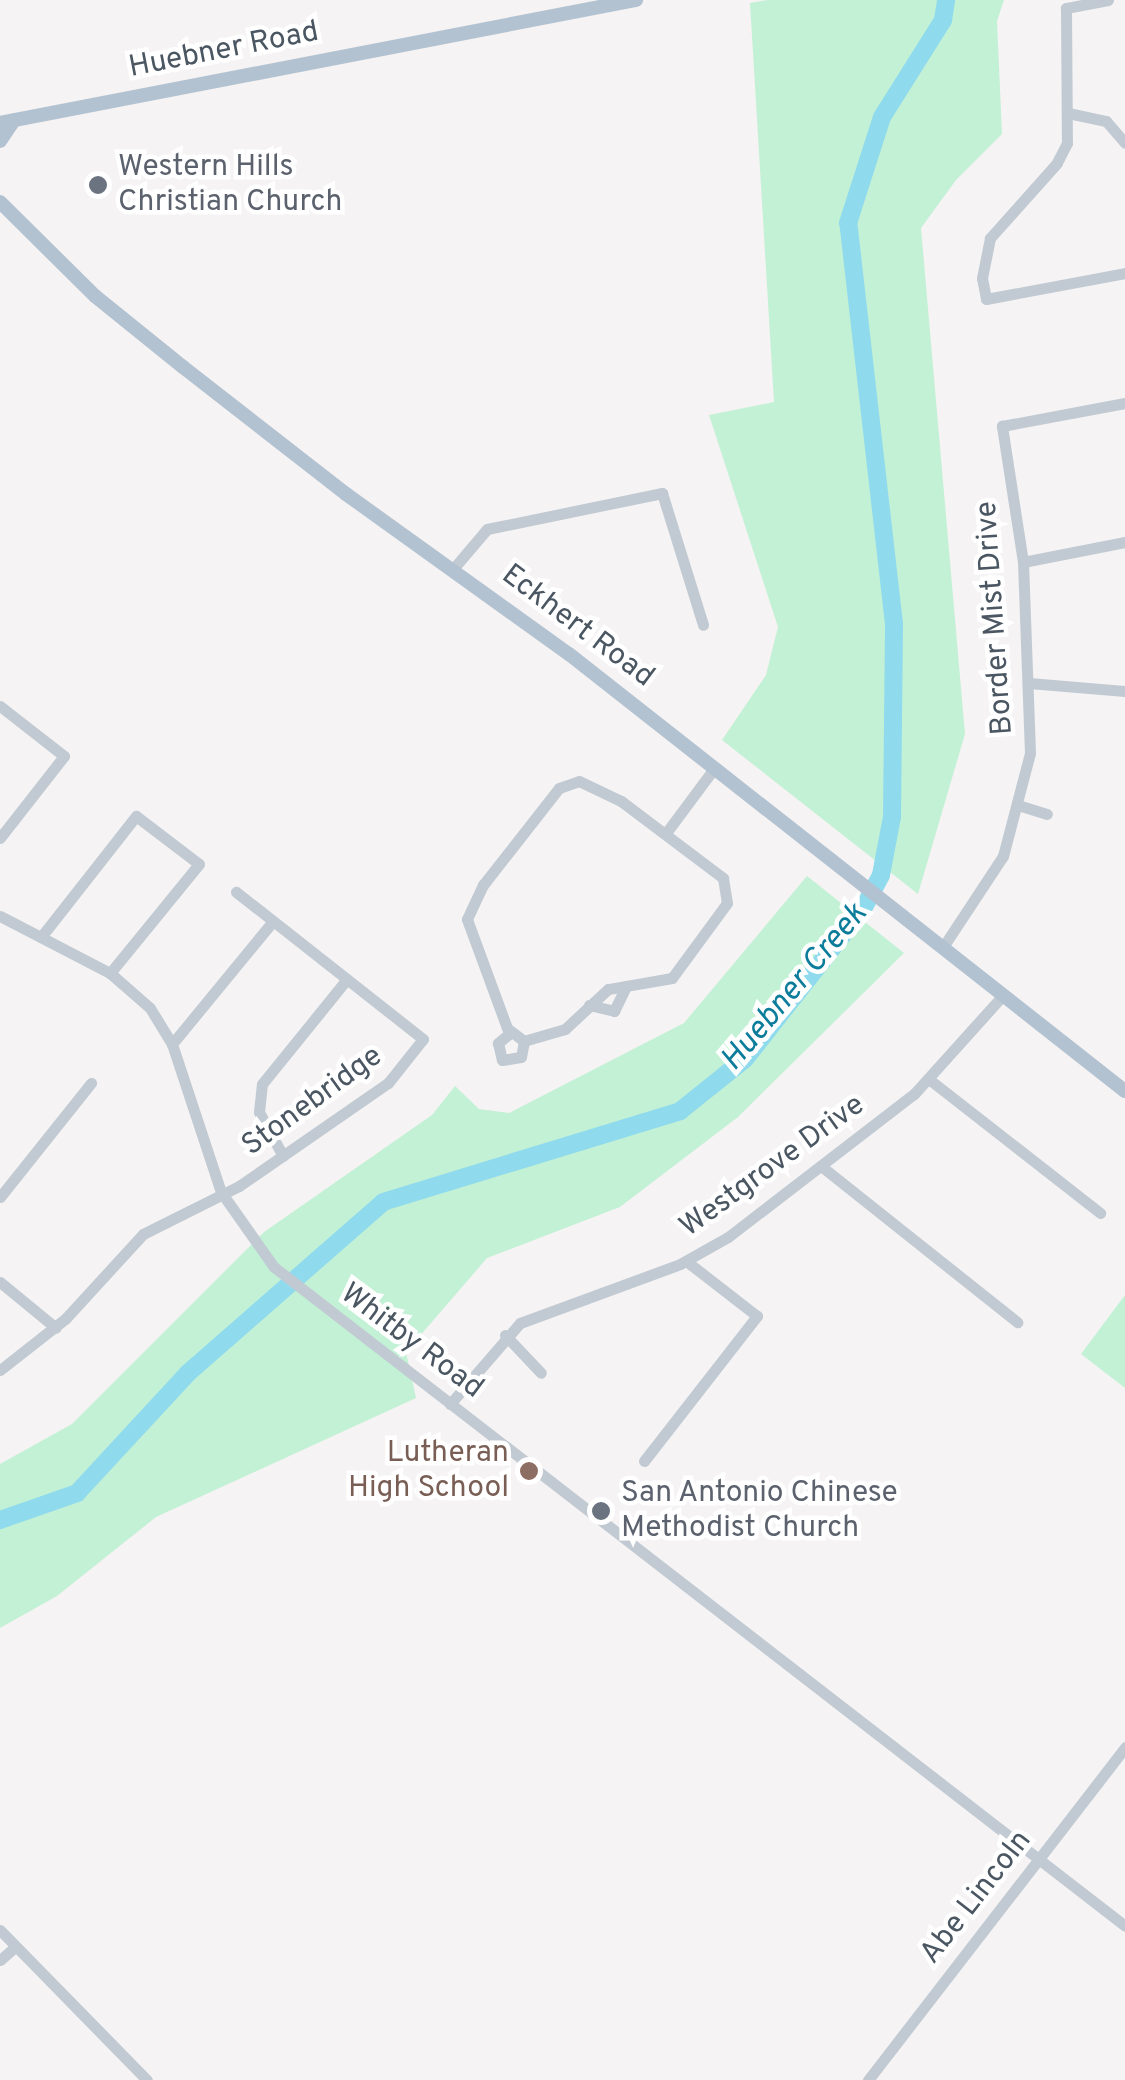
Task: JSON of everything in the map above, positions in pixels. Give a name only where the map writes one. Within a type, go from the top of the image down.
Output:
[{"type":"main road","name":"Huebner Road","points":[[5,120],[636,0]]},
{"type":"main road","points":[[0,142],[5,120]]},
{"type":"main road","name":"Eckhert Road","points":[[0,202],[115,312],[346,494],[454,569],[715,768],[1125,1091]]},
{"type":"street","points":[[1104,0],[1066,8],[1068,113],[1061,156],[986,246],[986,299],[1125,274]]},
{"type":"street","points":[[1068,113],[1106,121],[1125,143]]},
{"type":"street","name":"Border Mist Drive","points":[[943,947],[990,880],[1021,806],[1030,754],[1024,562],[1002,426],[1125,403]]},
{"type":"street","points":[[454,569],[488,529],[662,493],[702,626]]},
{"type":"street","points":[[1024,562],[1125,542]]},
{"type":"street","points":[[1029,683],[1125,692]]},
{"type":"street","points":[[0,706],[64,756],[0,838]]},
{"type":"street","points":[[666,833],[715,768]]},
{"type":"street","points":[[572,781],[608,793],[722,878],[727,903],[672,978],[626,986],[608,989],[558,1033],[524,1041],[510,1033],[467,930],[470,907],[494,871],[572,781]]},
{"type":"street","points":[[1021,806],[1047,814]]},
{"type":"street","points":[[41,937],[136,816],[199,864],[110,973]]},
{"type":"street","points":[[236,892],[347,979],[262,1084],[259,1112],[283,1156]]},
{"type":"street","name":"Whitby Road","points":[[0,916],[110,973],[150,1008],[172,1044],[221,1192],[262,1253],[324,1307],[1125,1926]]},
{"type":"street","points":[[172,1044],[273,922]]},
{"type":"street","name":"Stonebridge","points":[[0,1370],[56,1328],[144,1234],[283,1156],[400,1074],[423,1040],[347,979]]},
{"type":"street","points":[[590,1005],[614,1010],[626,986]]},
{"type":"street","name":"Westgrove Drive","points":[[450,1404],[505,1335],[686,1261],[822,1166],[930,1080],[1004,995]]},
{"type":"street","points":[[510,1033],[498,1044],[502,1060],[521,1057],[524,1041]]},
{"type":"street","points":[[930,1080],[1100,1212]]},
{"type":"street","points":[[0,1197],[91,1083]]},
{"type":"street","points":[[822,1166],[1018,1322]]},
{"type":"street","points":[[644,1462],[757,1316],[686,1261]]},
{"type":"street","points":[[0,1282],[56,1328]]},
{"type":"street","points":[[505,1335],[541,1373]]},
{"type":"street","name":"Abe Lincoln","points":[[868,2080],[1125,1747]]},
{"type":"street","points":[[0,1930],[147,2080]]},
{"type":"street","points":[[0,1960],[15,1947]]},
{"type":"green space","points":[[1004,0],[997,21],[1002,134],[956,180],[921,228],[965,734],[918,894],[722,740],[766,675],[778,627],[709,415],[774,402],[750,3]]},
{"type":"green space","points":[[807,876],[904,953],[738,1117],[620,1207],[487,1258],[406,1352],[416,1398],[156,1517],[57,1596],[0,1628],[0,1464],[72,1424],[264,1232],[432,1115],[455,1086],[479,1109],[509,1113],[684,1023]]},
{"type":"green space","points":[[1125,1295],[1125,1388],[1081,1354]]},
{"type":"waterway","name":"Huebner Creek","points":[[0,1520],[77,1493],[188,1373],[383,1202],[680,1111],[745,1059],[863,909],[881,875],[892,817],[894,624],[848,223],[882,117],[943,20],[946,0]]},
{"type":"place","name":"Western Hills Christian Church","points":[[98,185]]},
{"type":"place","name":"Lutheran High School","points":[[529,1471]]},
{"type":"place","name":"San Antonio Chinese Methodist Church","points":[[601,1511]]}]
